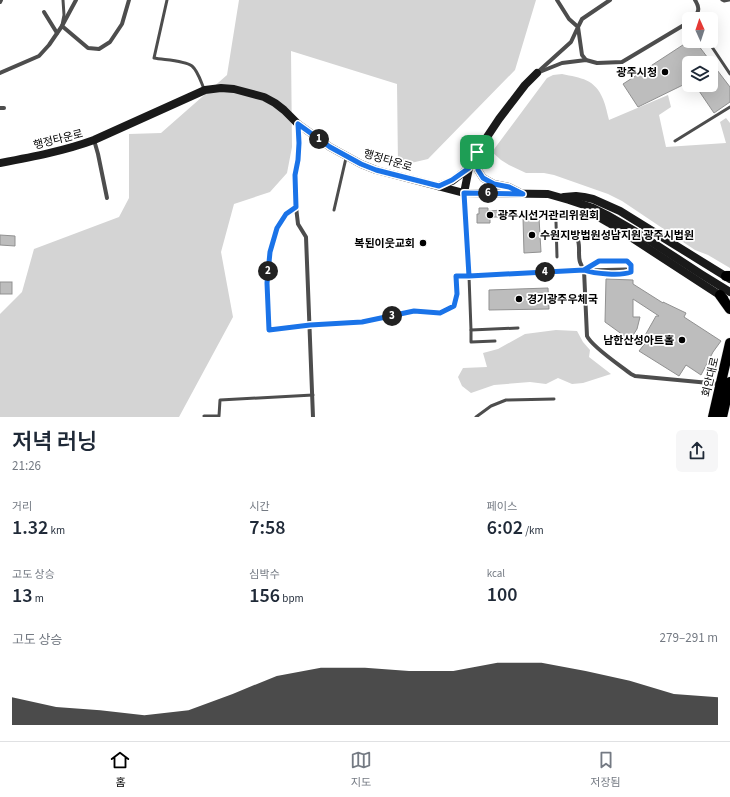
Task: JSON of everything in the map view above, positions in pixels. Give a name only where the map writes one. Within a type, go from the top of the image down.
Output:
[{"type":"main road","points":[[726,293],[730,309]]},
{"type":"main road","name":"회안대로","points":[[722,417],[730,343]]},
{"type":"main road","name":"회안대로","points":[[713,417],[725,383]]},
{"type":"main road","points":[[727,417],[730,406]]},
{"type":"street","points":[[0,73],[39,56],[49,45],[62,26],[76,0]]},
{"type":"street","points":[[62,26],[88,48],[99,49],[110,42],[122,24],[129,0]]},
{"type":"street","points":[[558,0],[570,19],[578,27],[582,55],[586,60]]},
{"type":"street","points":[[584,270],[469,276],[464,193],[469,168],[477,152],[524,85],[571,42],[582,19],[610,0]]},
{"type":"street","points":[[695,0],[699,6],[698,12]]},
{"type":"street","points":[[44,12],[57,33]]},
{"type":"street","points":[[536,73],[562,63],[586,60],[597,63],[622,62],[682,26]]},
{"type":"street","name":"행정타운로","points":[[0,163],[77,147],[205,90],[222,88],[252,93],[275,103],[298,124],[330,147],[361,164],[376,170],[464,193],[548,194],[559,197]]},
{"type":"street","points":[[298,124],[299,143],[295,175],[296,207],[298,224],[306,237],[314,417]]},
{"type":"street","points":[[94,140],[108,198]]},
{"type":"street","points":[[477,152],[478,170],[483,178],[494,184],[509,187],[523,194]]},
{"type":"street","points":[[439,186],[452,180],[469,168]]},
{"type":"street","points":[[559,197],[576,196],[593,199],[624,213],[729,277]]},
{"type":"street","points":[[559,197],[609,223],[726,293],[730,302]]},
{"type":"street","points":[[556,235],[571,235],[577,238],[579,261],[584,270],[588,336],[596,347],[635,376],[725,383]]},
{"type":"lane","points":[[62,26],[64,15],[63,0]]},
{"type":"lane","points":[[167,0],[154,58],[185,63],[192,66],[205,90]]},
{"type":"lane","points":[[722,0],[729,0]]},
{"type":"lane","points":[[713,48],[730,74]]},
{"type":"lane","points":[[674,141],[730,107]]},
{"type":"lane","points":[[334,210],[346,156]]},
{"type":"lane","points":[[296,207],[286,214],[277,228],[270,252],[267,283],[269,330],[310,325],[362,322],[414,311],[440,313],[454,306],[457,294],[456,276],[469,276],[471,342],[495,341]]},
{"type":"lane","points":[[556,222],[557,257]]},
{"type":"lane","points":[[606,260],[627,261],[631,265],[632,269],[631,272],[626,274],[597,274],[584,270],[599,261],[606,260]]},
{"type":"lane","points":[[584,270],[626,269]]},
{"type":"lane","points":[[471,330],[518,328]]},
{"type":"lane","points":[[204,417],[219,416],[220,400],[313,395]]},
{"type":"lane","points":[[476,417],[491,406],[506,400],[554,399]]},
{"type":"shaded area","points":[[239,0],[536,0],[515,70],[428,159],[398,166],[397,84],[291,51],[292,147],[287,173],[270,192],[234,204],[221,252],[233,317],[179,417],[0,417],[0,314],[22,292],[34,249],[119,217],[129,198],[129,134],[161,133],[227,75]]},
{"type":"shaded area","points":[[562,74],[581,78],[592,83],[600,92],[609,120],[668,95],[671,107],[659,115],[666,147],[726,143],[720,122],[726,118],[730,123],[730,268],[708,255],[695,250],[622,201],[608,194],[554,175],[544,173],[526,173],[509,165],[492,152],[547,78],[553,75]]},
{"type":"shaded area","points":[[556,330],[577,331],[583,342],[590,350],[589,357],[611,374],[583,383],[572,384],[558,378],[546,384],[530,382],[494,385],[471,393],[462,386],[458,377],[463,368],[487,367],[483,353],[498,349],[525,334]]},
{"type":"building","name":"광주시청","points":[[682,46],[682,48],[700,48],[706,56],[682,56],[682,85],[638,107],[623,84]]},
{"type":"building","name":"광주시청","points":[[718,71],[730,87],[730,102],[714,113],[700,92],[718,92]]},
{"type":"building","name":"광주시선거관리위원회","points":[[479,208],[488,208],[488,211],[503,210],[503,217],[490,217],[490,223],[477,223]]},
{"type":"building","name":"수원지방법원성남지원 광주시법원","points":[[523,218],[539,218],[541,252],[524,253]]},
{"type":"building","points":[[0,235],[15,236],[15,246],[0,245]]},
{"type":"building","name":"남한산성아트홀","points":[[606,279],[633,280],[633,284],[663,303],[686,313],[684,317],[721,341],[713,352],[701,375],[686,365],[679,376],[639,351],[647,341],[643,339],[656,316],[659,316],[633,299],[633,317],[640,317],[637,329],[630,340],[605,322]]},
{"type":"building","points":[[0,282],[12,282],[12,294],[0,294]]},
{"type":"building","name":"경기광주우체국","points":[[548,288],[549,309],[489,310],[489,290]]},
{"type":"place","name":"광주시청","points":[[665,72]]},
{"type":"place","name":"광주시선거관리위원회","points":[[490,215]]},
{"type":"place","name":"수원지방법원성남지원 광주시법원","points":[[532,235]]},
{"type":"place","name":"복된이웃교회","points":[[423,243]]},
{"type":"place","name":"경기광주우체국","points":[[519,299]]},
{"type":"place","name":"남한산성아트홀","points":[[682,340]]},
{"type":"route","points":[[477,152],[469,168],[452,180],[439,186],[376,170],[361,164],[330,147],[298,124],[299,143],[295,175],[296,207],[286,214],[277,228],[270,252],[267,283],[269,330],[310,325],[362,322],[414,311],[440,313],[454,306],[457,294],[456,276],[469,276],[584,270],[597,274],[626,274],[631,272],[631,265],[627,261],[606,260],[599,261],[584,270],[527,273],[469,276],[464,193],[523,194],[509,187],[494,184],[483,178],[478,170],[477,152]]}]
